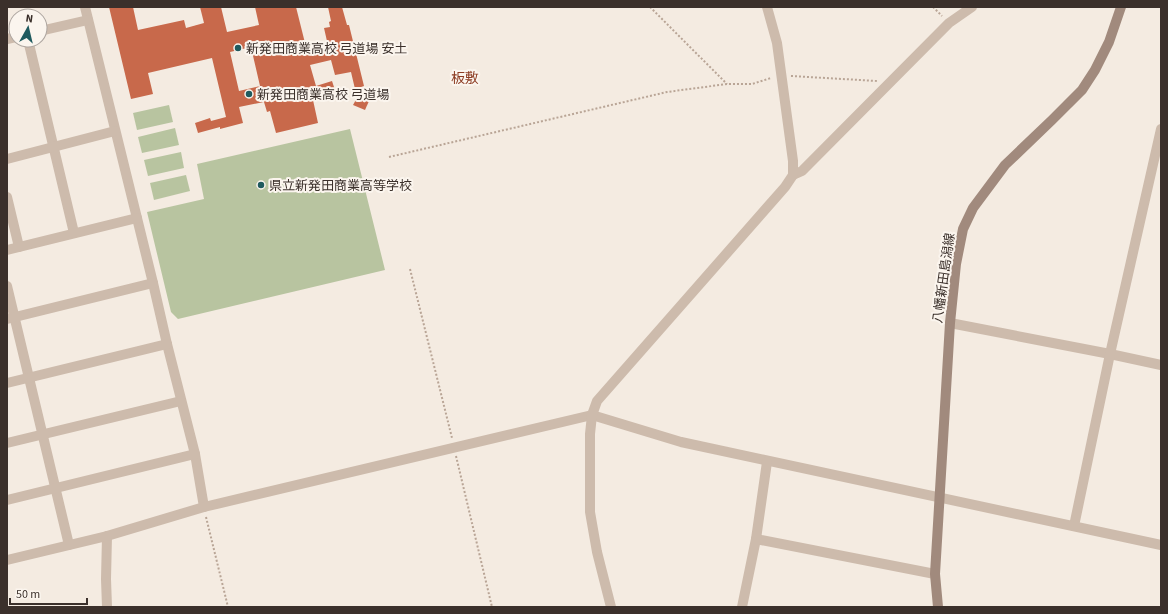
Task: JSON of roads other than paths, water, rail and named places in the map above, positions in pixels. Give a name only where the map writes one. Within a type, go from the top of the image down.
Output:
[{"type":"main road","name":"八幡新田島潟線","points":[[938,607],[935,574],[950,324],[956,264],[963,229],[973,208],[1005,165],[1082,90],[1096,70],[1109,42],[1121,7]]},
{"type":"street","points":[[85,7],[195,454],[204,507]]},
{"type":"street","points":[[767,7],[777,43],[793,161],[793,175]]},
{"type":"street","points":[[611,607],[597,552],[590,512],[590,434],[592,415],[597,401],[785,187],[793,175],[802,171],[949,24],[972,7]]},
{"type":"street","points":[[48,29],[88,20]]},
{"type":"street","points":[[30,48],[74,233]]},
{"type":"street","points":[[1074,526],[1110,354],[1161,129]]},
{"type":"street","points":[[7,159],[115,131]]},
{"type":"street","points":[[7,197],[19,247]]},
{"type":"street","points":[[7,250],[137,218]]},
{"type":"street","points":[[11,318],[153,283]]},
{"type":"street","points":[[7,286],[11,318],[29,378],[69,545]]},
{"type":"street","points":[[950,324],[1161,365]]},
{"type":"street","points":[[7,383],[167,344]]},
{"type":"street","points":[[7,443],[181,401]]},
{"type":"street","points":[[7,560],[107,536],[204,507],[592,415],[681,442],[768,462],[940,497],[1161,545]]},
{"type":"street","points":[[7,500],[195,454]]},
{"type":"street","points":[[742,607],[756,539],[768,462]]},
{"type":"street","points":[[107,536],[107,607]]},
{"type":"street","points":[[756,539],[935,574]]},
{"type":"place","name":"新発田商業高校 弓道場 安土","points":[[238,48]]},
{"type":"place","name":"新発田商業高校 弓道場","points":[[249,94]]},
{"type":"place","name":"県立新発田商業高等学校","points":[[261,185]]},
{"type":"district","name":"板敷","points":[[465,78]]}]
